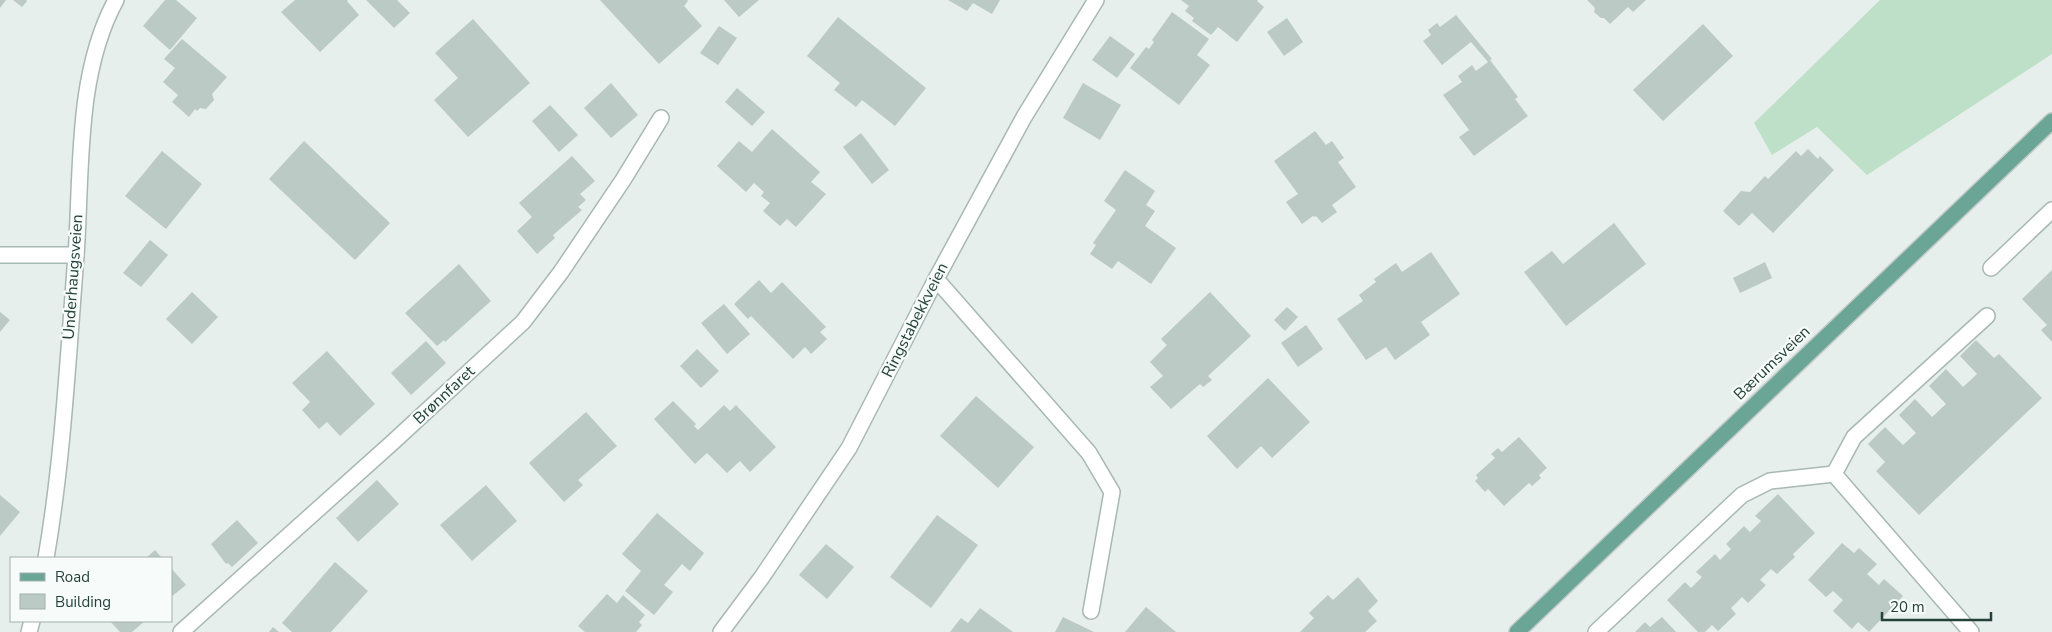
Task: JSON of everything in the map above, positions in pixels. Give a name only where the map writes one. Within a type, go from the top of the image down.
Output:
[{"type":"main road","name":"Bærumsveien","points":[[1518,632],[2052,121]]},
{"type":"street","name":"Underhaugsveien","points":[[46,557],[55,506],[76,255],[84,114],[95,53],[110,11],[116,0]]},
{"type":"street","name":"Ringstabekkveien","points":[[721,632],[762,577],[849,448],[936,279],[1024,117],[1096,0]]},
{"type":"street","name":"Brønnfaret","points":[[181,632],[393,442],[523,322],[572,257],[623,180],[660,118]]},
{"type":"street","points":[[1991,268],[2052,210]]},
{"type":"street","points":[[0,255],[76,255]]},
{"type":"street","points":[[936,279],[1090,452],[1112,492],[1091,611]]},
{"type":"street","points":[[1834,474],[1854,437],[1987,316]]},
{"type":"street","points":[[1596,632],[1742,495],[1770,481],[1834,474]]},
{"type":"street","points":[[1834,474],[1971,632]]},
{"type":"green space","points":[[1880,0],[2052,0],[2052,54],[1867,175],[1817,127],[1772,155],[1754,123]]},
{"type":"building","points":[[0,0],[6,0],[0,8]]},
{"type":"building","points":[[13,0],[26,0],[27,1],[22,7]]},
{"type":"building","points":[[165,0],[176,0],[197,18],[170,50],[143,26]]},
{"type":"building","points":[[295,0],[348,0],[359,15],[320,52],[281,12]]},
{"type":"building","points":[[366,0],[397,0],[410,13],[394,28]]},
{"type":"building","points":[[600,0],[687,0],[684,6],[702,26],[659,64]]},
{"type":"building","points":[[724,0],[759,0],[739,17]]},
{"type":"building","points":[[948,0],[1000,0],[992,14],[973,3],[967,11]]},
{"type":"building","points":[[1181,0],[1258,0],[1264,7],[1237,42],[1218,27],[1211,35],[1192,21],[1194,18],[1185,11],[1189,6]]},
{"type":"building","points":[[1587,0],[1646,0],[1633,12],[1628,7],[1610,24],[1594,12],[1595,8]]},
{"type":"building","points":[[1172,12],[1209,39],[1197,55],[1210,65],[1179,105],[1130,68],[1146,47],[1149,49],[1154,42],[1152,40]]},
{"type":"building","points":[[1456,15],[1492,59],[1490,60],[1518,97],[1515,99],[1528,116],[1474,156],[1459,137],[1469,130],[1443,95],[1462,82],[1458,76],[1472,65],[1476,71],[1488,62],[1471,42],[1442,65],[1423,41],[1431,35],[1428,30],[1437,23],[1440,27]]},
{"type":"building","points":[[838,17],[926,88],[895,126],[862,100],[856,107],[834,90],[840,83],[807,56]]},
{"type":"building","points":[[1287,18],[1303,42],[1284,56],[1267,32]]},
{"type":"building","points":[[473,19],[530,83],[468,137],[434,100],[458,78],[435,53]]},
{"type":"building","points":[[1703,24],[1733,56],[1663,121],[1633,90]]},
{"type":"building","points":[[719,26],[737,38],[718,65],[700,53]]},
{"type":"building","points":[[1110,36],[1135,54],[1117,78],[1092,60]]},
{"type":"building","points":[[182,39],[227,77],[212,94],[214,100],[206,109],[200,108],[197,111],[195,109],[189,117],[172,102],[178,95],[163,82],[175,68],[164,59]]},
{"type":"building","points":[[611,83],[638,115],[611,138],[584,108]]},
{"type":"building","points":[[1083,83],[1121,105],[1100,140],[1063,118]]},
{"type":"building","points":[[737,88],[765,112],[752,126],[725,102]]},
{"type":"building","points":[[550,105],[578,135],[559,152],[532,121]]},
{"type":"building","points":[[772,129],[820,172],[811,182],[826,194],[796,227],[787,219],[780,226],[763,211],[770,203],[761,196],[764,192],[754,183],[746,192],[717,166],[739,141],[752,152]]},
{"type":"building","points":[[1315,131],[1326,145],[1332,141],[1344,158],[1338,162],[1356,187],[1332,205],[1337,212],[1322,223],[1316,216],[1313,216],[1302,224],[1286,202],[1298,194],[1274,161]]},
{"type":"building","points":[[861,133],[889,170],[872,184],[843,147]]},
{"type":"building","points":[[304,141],[390,223],[355,260],[269,179]]},
{"type":"building","points":[[1808,149],[1818,159],[1820,156],[1834,170],[1773,233],[1752,213],[1739,226],[1723,211],[1741,191],[1750,192],[1765,176],[1768,179],[1796,151],[1801,156]]},
{"type":"building","points":[[162,151],[202,184],[166,229],[125,196]]},
{"type":"building","points":[[572,156],[595,181],[580,194],[586,200],[578,207],[582,210],[553,235],[555,238],[537,254],[517,231],[532,217],[519,203]]},
{"type":"building","points":[[1125,170],[1155,191],[1146,205],[1155,211],[1145,226],[1176,248],[1151,284],[1118,261],[1112,269],[1090,254],[1096,245],[1093,243],[1116,210],[1104,201]]},
{"type":"building","points":[[1614,223],[1646,264],[1566,326],[1524,272],[1552,251],[1563,264]]},
{"type":"building","points":[[150,240],[168,255],[141,287],[123,273]]},
{"type":"building","points":[[1431,252],[1460,294],[1421,322],[1430,335],[1395,360],[1386,347],[1366,360],[1337,319],[1363,301],[1359,295],[1376,282],[1374,279],[1396,263],[1402,272]]},
{"type":"building","points":[[1765,262],[1772,278],[1740,293],[1733,278]]},
{"type":"building","points":[[459,264],[491,301],[445,342],[444,340],[437,346],[405,313]]},
{"type":"building","points":[[2052,270],[2052,342],[2041,330],[2047,325],[2022,299]]},
{"type":"building","points":[[759,280],[771,293],[782,282],[826,327],[820,332],[827,339],[811,354],[805,347],[793,359],[751,316],[748,319],[734,304]]},
{"type":"building","points":[[192,292],[218,317],[192,344],[166,319]]},
{"type":"building","points":[[1210,292],[1251,336],[1208,376],[1212,380],[1203,387],[1200,384],[1171,409],[1150,387],[1163,376],[1150,362],[1167,345],[1161,339]]},
{"type":"building","points":[[724,304],[750,334],[727,354],[701,323]]},
{"type":"building","points":[[1287,307],[1298,317],[1285,331],[1274,320]]},
{"type":"building","points":[[0,312],[10,320],[0,332]]},
{"type":"building","points":[[1306,325],[1323,349],[1298,367],[1281,343]]},
{"type":"building","points":[[1976,340],[1994,358],[1999,354],[2042,398],[1919,515],[1876,471],[1885,462],[1868,444],[1885,427],[1903,445],[1916,433],[1899,415],[1915,399],[1932,417],[1946,404],[1929,386],[1946,369],[1963,387],[1977,374],[1960,356]]},
{"type":"building","points":[[426,341],[446,363],[411,395],[391,373]]},
{"type":"building","points":[[697,349],[719,371],[701,388],[680,366]]},
{"type":"building","points":[[327,351],[375,404],[340,436],[327,422],[319,429],[302,410],[310,402],[292,383]]},
{"type":"building","points":[[1268,378],[1310,422],[1272,458],[1261,446],[1237,469],[1207,436]]},
{"type":"building","points":[[976,396],[1034,447],[998,488],[940,436]]},
{"type":"building","points":[[673,401],[696,424],[694,426],[698,430],[724,405],[730,411],[736,405],[776,447],[750,472],[740,461],[727,473],[707,453],[695,464],[654,419]]},
{"type":"building","points":[[586,412],[617,446],[578,480],[583,485],[564,502],[529,463]]},
{"type":"building","points":[[1519,437],[1547,468],[1539,475],[1541,478],[1532,486],[1529,483],[1504,506],[1488,489],[1485,492],[1475,481],[1478,478],[1476,475],[1495,458],[1491,454],[1498,448],[1502,452]]},
{"type":"building","points":[[377,480],[399,504],[358,542],[336,518]]},
{"type":"building","points":[[486,485],[517,521],[472,561],[440,525]]},
{"type":"building","points":[[1778,494],[1815,533],[1793,554],[1795,557],[1777,574],[1771,569],[1760,580],[1766,585],[1748,603],[1742,597],[1731,608],[1736,614],[1718,631],[1712,625],[1705,632],[1698,632],[1667,600],[1685,582],[1691,588],[1702,577],[1696,572],[1715,554],[1720,560],[1731,549],[1726,544],[1744,526],[1750,532],[1761,521],[1755,516]]},
{"type":"building","points":[[0,495],[20,512],[0,536]]},
{"type":"building","points":[[657,513],[704,553],[690,571],[682,564],[664,585],[673,592],[654,615],[625,591],[641,571],[622,554]]},
{"type":"building","points":[[937,515],[978,545],[931,608],[890,577]]},
{"type":"building","points":[[237,520],[258,543],[232,567],[228,563],[226,564],[211,544]]},
{"type":"building","points":[[1842,543],[1854,553],[1859,548],[1877,564],[1867,574],[1879,585],[1884,579],[1903,596],[1869,632],[1858,622],[1852,629],[1833,611],[1843,600],[1833,591],[1826,597],[1808,580]]},
{"type":"building","points":[[826,544],[854,567],[827,599],[799,575]]},
{"type":"building","points":[[155,550],[161,557],[147,557]]},
{"type":"building","points":[[335,562],[368,591],[331,632],[292,632],[282,623]]},
{"type":"building","points":[[172,569],[186,585],[172,596]]},
{"type":"building","points":[[1358,577],[1378,601],[1368,611],[1377,621],[1365,632],[1300,632],[1314,618],[1309,613],[1328,595],[1333,600]]},
{"type":"building","points":[[607,594],[617,603],[623,595],[645,615],[639,622],[642,625],[636,632],[585,632],[578,626]]},
{"type":"building","points":[[1146,607],[1176,632],[1125,632]]},
{"type":"building","points":[[980,608],[1013,632],[950,632],[961,618],[968,623]]},
{"type":"building","points":[[1063,617],[1094,632],[1055,632]]},
{"type":"building","points":[[1662,617],[1676,632],[1635,632],[1645,622],[1650,627]]},
{"type":"building","points":[[111,622],[144,622],[132,632],[120,632]]},
{"type":"building","points":[[273,627],[279,632],[269,632]]}]
